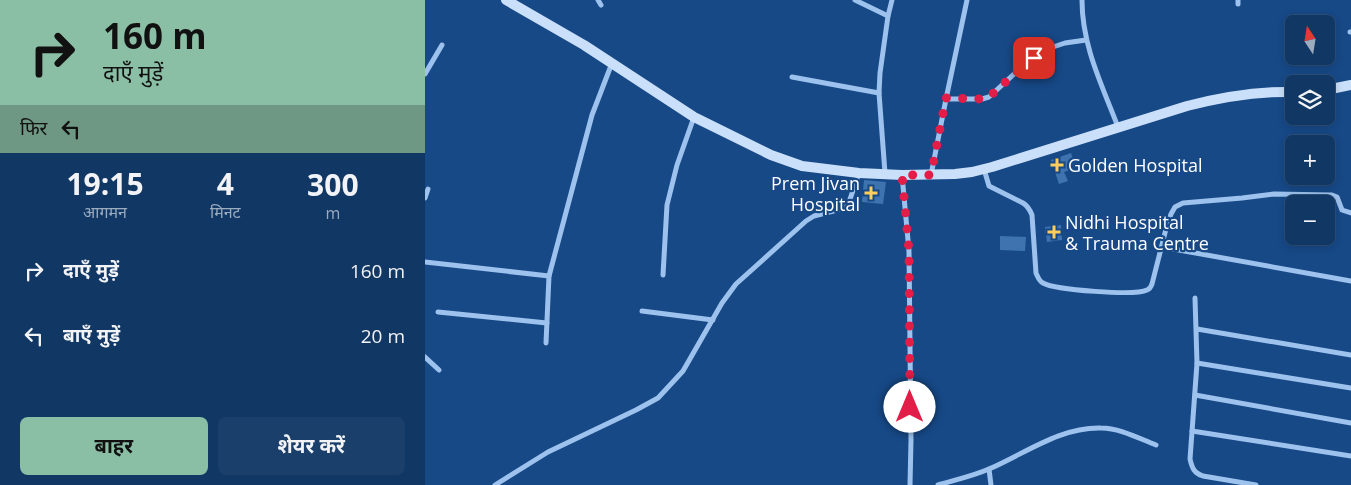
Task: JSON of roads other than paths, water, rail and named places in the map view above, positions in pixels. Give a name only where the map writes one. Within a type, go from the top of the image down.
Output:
[{"type":"main road","points":[[506,0],[585,45],[694,117],[771,155],[802,166],[859,173],[931,175],[955,174],[984,169],[1208,100],[1269,91],[1285,92]]},
{"type":"main road","points":[[1335,88],[1351,85]]},
{"type":"street","points":[[855,0],[889,16]]},
{"type":"street","points":[[885,174],[879,94],[880,73],[892,0]]},
{"type":"street","points":[[931,175],[967,0]]},
{"type":"street","points":[[1082,0],[1086,40],[1118,127]]},
{"type":"street","points":[[946,98],[982,99],[989,97],[1024,65],[1038,55],[1065,43],[1086,40]]},
{"type":"street","points":[[425,74],[442,45]]},
{"type":"street","points":[[546,343],[549,276],[592,115],[612,64]]},
{"type":"street","points":[[792,77],[879,94]]},
{"type":"street","points":[[663,275],[667,205],[677,165],[694,117]]},
{"type":"street","points":[[984,169],[989,186],[1028,206],[1032,215],[1036,273],[1042,283],[1075,290],[1133,292],[1150,289],[1171,214],[1175,207],[1183,203],[1274,194],[1332,195],[1337,197],[1343,210],[1351,213]]},
{"type":"street","points":[[495,485],[548,452],[658,398],[683,371],[722,303],[736,284],[813,216],[843,209],[848,205],[859,173]]},
{"type":"street","points":[[902,175],[909,260],[910,485]]},
{"type":"street","points":[[425,198],[428,189]]},
{"type":"street","points":[[1162,247],[1351,281]]},
{"type":"street","points":[[425,262],[549,276]]},
{"type":"street","points":[[1195,298],[1197,363],[1190,459],[1193,470],[1197,474],[1257,485]]},
{"type":"street","points":[[642,311],[713,320]]},
{"type":"street","points":[[438,312],[547,323]]},
{"type":"street","points":[[1197,329],[1351,355]]},
{"type":"street","points":[[425,357],[439,370]]},
{"type":"street","points":[[1197,363],[1351,388]]},
{"type":"street","points":[[1195,395],[1351,423]]},
{"type":"street","points":[[938,485],[989,469],[1052,438],[1080,430],[1110,428],[1123,431],[1156,445]]},
{"type":"street","points":[[1192,431],[1351,456]]},
{"type":"street","points":[[989,469],[991,485]]},
{"type":"place","name":"Golden Hospital","points":[[1057,165]]},
{"type":"place","name":"Prem Jivan Hospital","points":[[871,193]]},
{"type":"place","name":"Nidhi Hospital & Trauma Centre","points":[[1054,232]]}]
